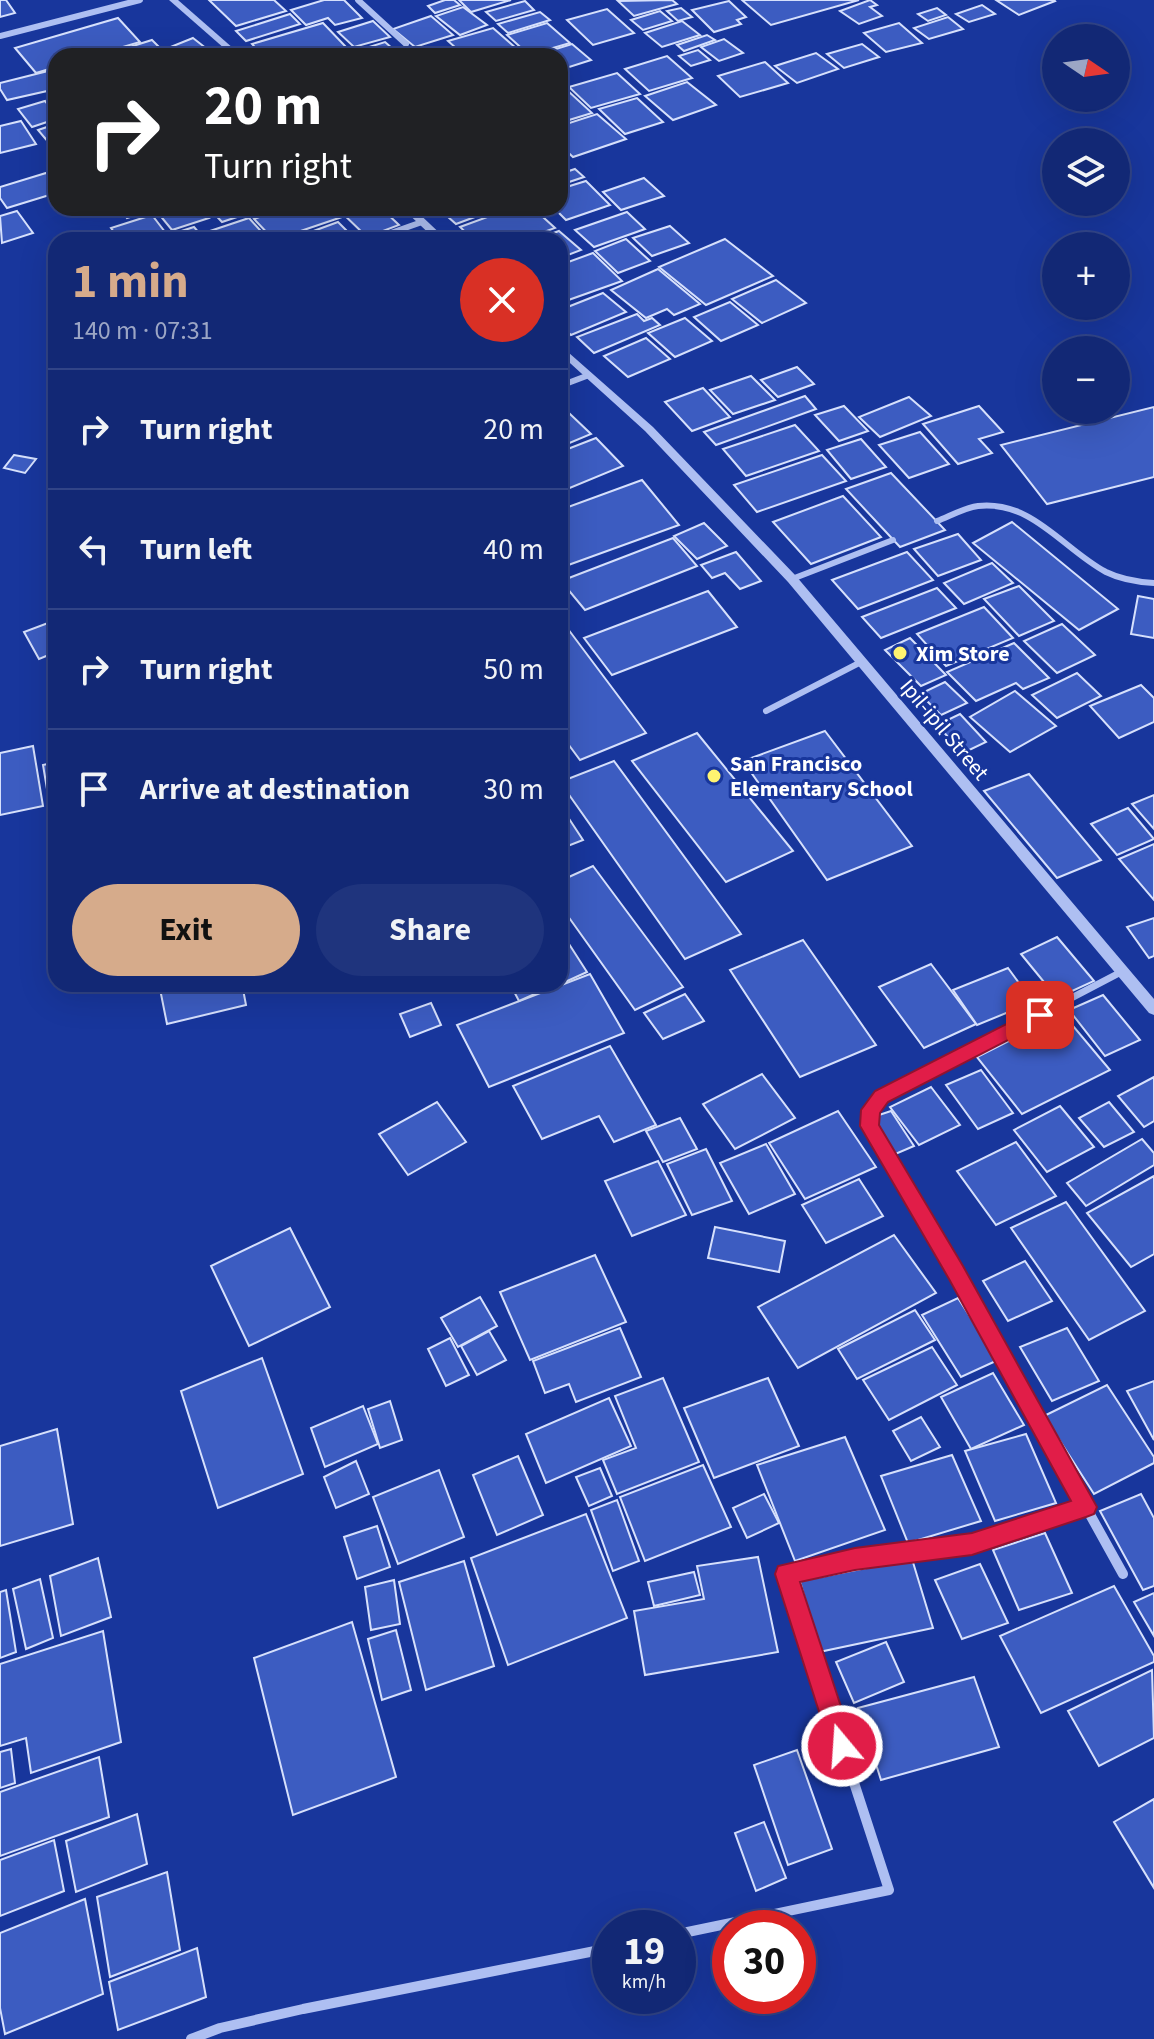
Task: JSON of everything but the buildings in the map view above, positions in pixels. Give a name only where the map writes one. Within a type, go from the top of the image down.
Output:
[{"type":"street","points":[[0,36],[140,0]]},
{"type":"street","points":[[173,0],[229,48]]},
{"type":"street","points":[[358,0],[406,44]]},
{"type":"street","points":[[416,216],[433,232]]},
{"type":"street","points":[[394,232],[422,222]]},
{"type":"street","name":"Ipil-ipil Street","points":[[568,355],[649,429],[792,579],[1154,1009]]},
{"type":"street","points":[[568,383],[589,375]]},
{"type":"street","points":[[1123,971],[882,1097],[871,1110],[869,1126],[956,1273],[1123,1574]]},
{"type":"street","points":[[696,1930],[889,1890],[786,1574],[855,1559],[972,1544],[1086,1507]]},
{"type":"street","points":[[191,2039],[220,2028],[303,2009],[592,1952]]},
{"type":"lane","points":[[937,521],[976,506],[1001,506],[1030,515],[1065,544],[1125,582],[1154,583]]},
{"type":"lane","points":[[792,579],[893,540]]},
{"type":"lane","points":[[766,711],[861,662]]},
{"type":"place","name":"Xim Store","points":[[900,653]]},
{"type":"place","name":"San Francisco Elementary School","points":[[714,776]]},
{"type":"route","points":[[842,1746],[786,1574],[855,1559],[972,1544],[1086,1507],[956,1273],[869,1126],[871,1110],[882,1097],[1040,1015]]}]
